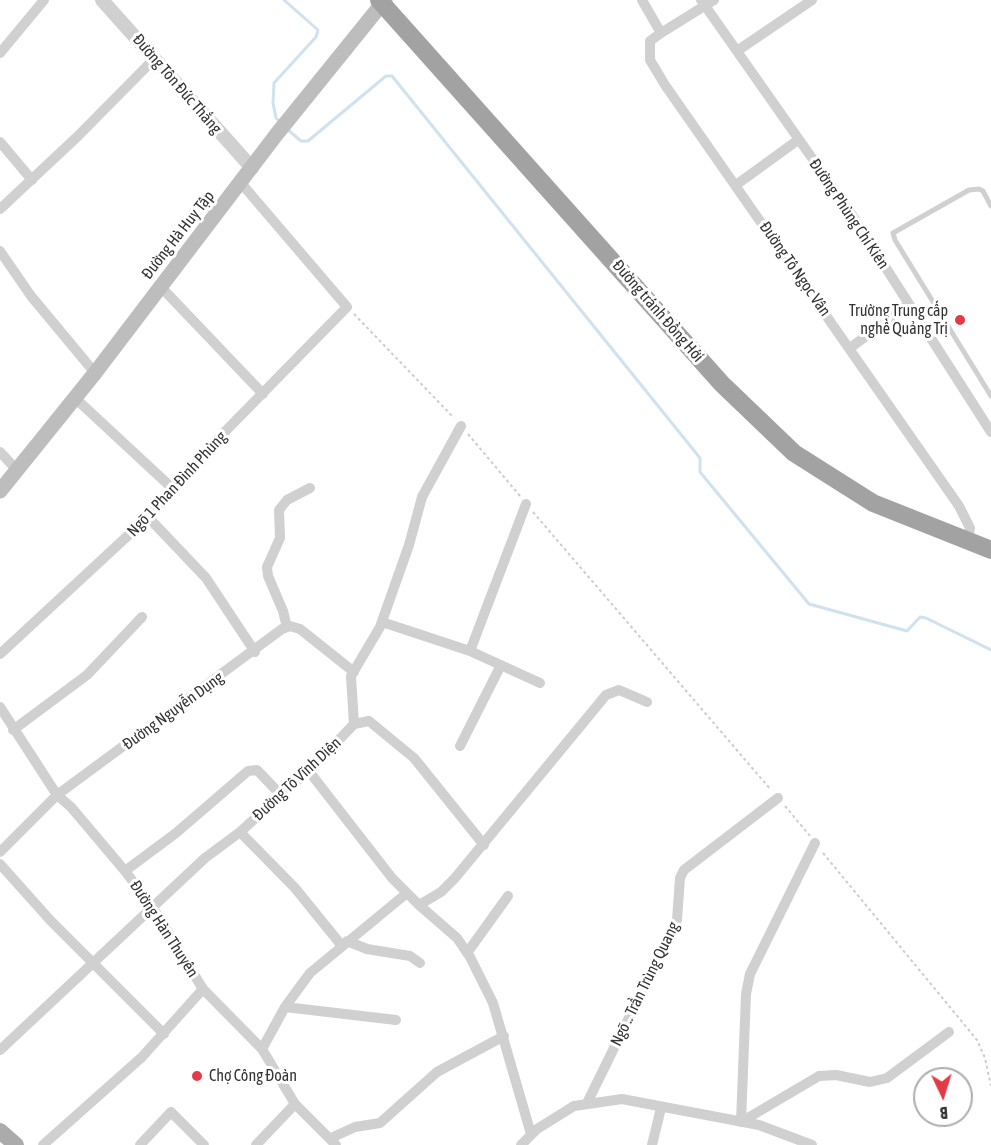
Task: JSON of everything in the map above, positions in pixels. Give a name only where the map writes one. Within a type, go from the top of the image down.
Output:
[{"type":"highway","name":"Đường tránh Đồng Hới","points":[[382,1],[722,384],[794,453],[873,503],[991,550]]},
{"type":"main road","name":"Đường Hà Huy Tập","points":[[0,491],[75,399],[276,135],[382,1]]},
{"type":"main road","points":[[0,1131],[16,1145]]},
{"type":"street","points":[[0,52],[44,0]]},
{"type":"street","name":"Đường Tôn Đức Thắng","points":[[102,0],[252,168]]},
{"type":"street","points":[[642,0],[661,33],[703,3],[714,0]]},
{"type":"street","points":[[737,51],[812,0]]},
{"type":"street","name":"Đường Phùng Chí Kiên","points":[[703,3],[852,215],[991,432]]},
{"type":"street","name":"Đường Tô Ngọc Vân","points":[[661,33],[650,41],[650,60],[664,85],[959,506],[970,528],[968,540]]},
{"type":"street","points":[[0,209],[154,58]]},
{"type":"street","points":[[736,185],[798,140]]},
{"type":"street","points":[[0,142],[32,180]]},
{"type":"street","points":[[241,183],[347,307]]},
{"type":"street","points":[[0,251],[31,296],[95,373]]},
{"type":"street","points":[[160,287],[263,394]]},
{"type":"street","points":[[850,348],[909,304]]},
{"type":"street","name":"Ngõ 1 Phan Đình Phùng","points":[[0,654],[148,517],[172,488],[347,307]]},
{"type":"street","points":[[75,399],[172,488]]},
{"type":"street","name":"Đường Tô Vĩnh Diện","points":[[0,1050],[94,965],[205,858],[240,832],[309,770],[354,724],[351,676],[382,622],[410,545],[422,497],[461,426]]},
{"type":"street","points":[[0,452],[17,470]]},
{"type":"street","points":[[310,488],[287,500],[279,510],[280,538],[267,567],[268,576],[283,611],[286,627],[300,628],[354,672]]},
{"type":"street","points":[[470,651],[526,504]]},
{"type":"street","points":[[148,517],[206,578],[255,652]]},
{"type":"street","points":[[13,730],[87,675],[142,617]]},
{"type":"street","points":[[382,622],[470,651],[540,683]]},
{"type":"street","name":"Đường Nguyễn Dụng","points":[[0,852],[57,795],[138,737],[169,710],[255,652],[286,627]]},
{"type":"street","points":[[460,746],[501,665]]},
{"type":"street","points":[[419,905],[441,892],[484,845],[606,695],[619,690],[647,702]]},
{"type":"street","name":"Đường Hàn Thuyên","points":[[0,706],[13,730],[57,795],[71,807],[125,870],[153,908],[203,989],[262,1049],[296,1104],[310,1122],[333,1141]]},
{"type":"street","points":[[354,724],[369,721],[414,758],[484,845]]},
{"type":"street","points":[[125,870],[176,833],[248,771],[257,770],[281,795]]},
{"type":"street","points":[[309,770],[407,893],[457,938],[485,983],[504,1036],[525,1142],[574,1106],[622,1099],[644,1101],[661,1108],[780,1131],[812,1145]]},
{"type":"street","name":"Ngõ .. Trần Trùng Quang","points":[[587,1103],[677,920],[680,879],[684,870],[778,798]]},
{"type":"street","points":[[240,832],[295,888],[345,944],[410,956],[420,963]]},
{"type":"street","points":[[741,1122],[746,994],[750,974],[815,843]]},
{"type":"street","points":[[0,864],[94,965],[164,1034]]},
{"type":"street","points":[[262,1049],[285,1007],[310,973],[407,893]]},
{"type":"street","points":[[467,953],[508,896]]},
{"type":"street","points":[[43,1145],[118,1081],[164,1034],[203,989]]},
{"type":"street","points":[[285,1007],[396,1020]]},
{"type":"street","points":[[741,1122],[819,1076],[836,1075],[870,1082],[887,1078],[949,1032]]},
{"type":"street","points":[[333,1141],[355,1127],[380,1123],[437,1071],[504,1036]]},
{"type":"street","points":[[256,1145],[296,1104]]},
{"type":"street","points":[[652,1145],[661,1108]]},
{"type":"street","points":[[140,1145],[171,1112],[204,1145]]},
{"type":"lane","points":[[991,206],[983,191],[969,190],[893,233],[895,240],[991,396]]},
{"type":"path","points":[[347,307],[461,426],[778,798],[977,1040],[985,1059],[991,1086]]},
{"type":"waterway","points":[[280,122],[276,118],[273,103],[274,83],[316,37],[318,30],[284,0]]},
{"type":"waterway","points":[[287,129],[301,141],[308,141],[386,76],[392,76],[700,458],[700,472],[809,604],[907,631],[920,617],[926,618],[991,650]]},
{"type":"place","name":"Trường Trung cấp nghề Quảng Trị","points":[[960,320]]},
{"type":"place","name":"Chợ Công Đoàn","points":[[197,1076]]}]
